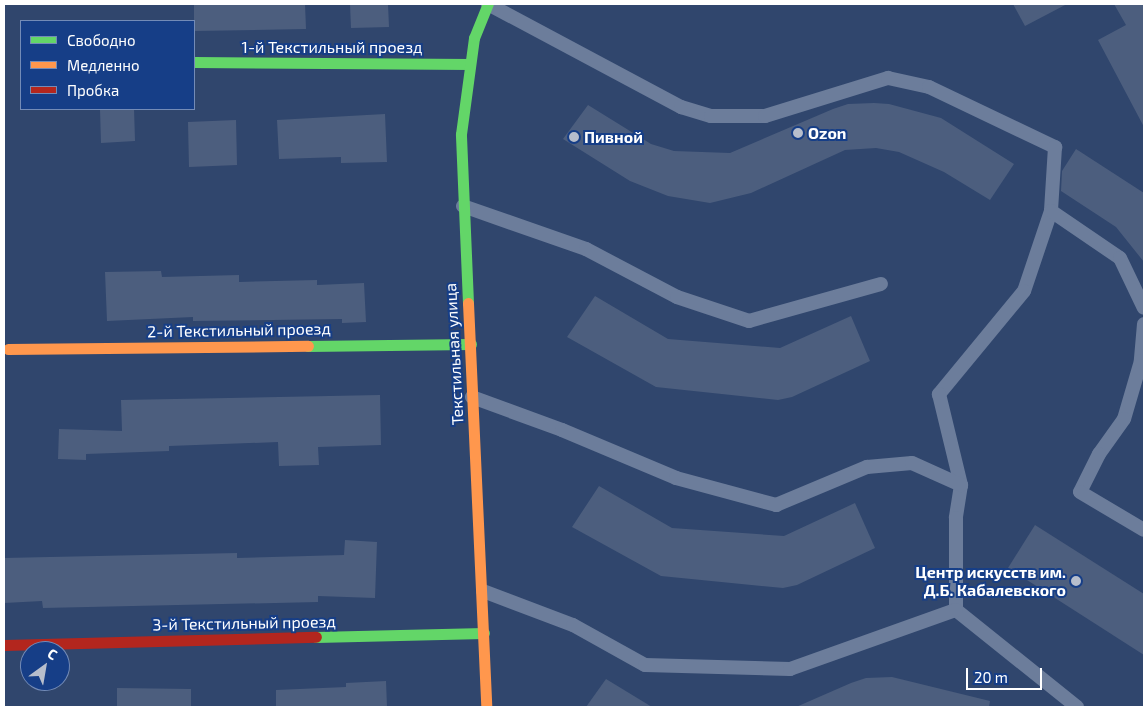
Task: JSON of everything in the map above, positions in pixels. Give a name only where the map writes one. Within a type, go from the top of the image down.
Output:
[{"type":"street","name":"Текстильная улица","points":[[486,707],[461,134],[474,38],[488,4]]},
{"type":"street","name":"1-й Текстильный проезд","points":[[195,62],[470,64]]},
{"type":"street","name":"2-й Текстильный проезд","points":[[8,349],[471,344]]},
{"type":"street","name":"3-й Текстильный проезд","points":[[4,645],[484,633]]},
{"type":"lane","points":[[488,4],[681,107],[711,116],[765,116],[888,78],[929,87],[1055,147],[1051,211],[1024,291],[939,394],[962,485],[956,518],[956,610]]},
{"type":"lane","points":[[463,206],[586,249],[677,297],[749,321],[881,284]]},
{"type":"lane","points":[[1051,211],[1120,258],[1144,308]]},
{"type":"lane","points":[[1144,324],[1141,361],[1124,419],[1099,454],[1080,492],[1144,530]]},
{"type":"lane","points":[[472,397],[562,430],[676,478],[776,506],[876,466],[912,463],[962,485]]},
{"type":"lane","points":[[482,591],[573,625],[645,665],[790,669],[956,610]]},
{"type":"lane","points":[[956,610],[1077,707]]},
{"type":"building","points":[[194,4],[305,4],[306,29],[195,31]]},
{"type":"building","points":[[350,4],[388,4],[389,27],[351,28]]},
{"type":"building","points":[[1013,4],[1067,4],[1025,26]]},
{"type":"building","points":[[1114,4],[1144,4],[1144,127],[1098,40],[1126,25]]},
{"type":"building","points":[[848,104],[889,104],[941,118],[1014,164],[990,200],[944,172],[899,152],[876,148],[845,150],[751,193],[710,203],[668,196],[630,181],[563,139],[588,105],[651,144],[674,151],[730,153],[833,109]]},
{"type":"building","points":[[100,110],[134,110],[135,141],[101,143]]},
{"type":"building","points":[[385,114],[387,162],[341,163],[341,157],[279,159],[277,120]]},
{"type":"building","points":[[236,120],[237,165],[189,167],[188,122]]},
{"type":"building","points":[[1076,149],[1144,193],[1144,262],[1116,227],[1061,191],[1062,171]]},
{"type":"building","points":[[161,271],[162,277],[239,275],[239,282],[317,280],[317,285],[364,283],[366,322],[342,323],[342,319],[193,321],[193,317],[107,321],[105,272]]},
{"type":"building","points":[[595,296],[668,339],[780,348],[851,316],[870,361],[792,397],[778,400],[656,387],[567,337]]},
{"type":"building","points":[[380,395],[381,445],[318,447],[319,465],[279,466],[278,442],[169,446],[169,451],[86,454],[86,460],[58,459],[59,429],[122,431],[121,400]]},
{"type":"building","points":[[599,486],[672,528],[784,536],[855,503],[875,548],[797,585],[783,588],[661,576],[572,527]]},
{"type":"building","name":"Центр искусств им. Д.Б. Кабалевского","points":[[1035,525],[1144,594],[1144,655],[1008,568]]},
{"type":"building","points":[[345,540],[377,542],[375,598],[318,596],[318,602],[43,608],[42,601],[4,603],[4,558],[237,553],[237,558],[344,555]]},
{"type":"building","points":[[892,677],[990,701],[989,707],[796,707],[866,678]]},
{"type":"building","points":[[606,679],[652,707],[586,707]]},
{"type":"building","points":[[386,681],[387,707],[276,707],[276,690],[346,687],[346,683]]},
{"type":"building","points":[[117,688],[191,689],[191,707],[117,707]]},
{"type":"traffic: fast","points":[[468,303],[461,134],[474,38],[488,4]]},
{"type":"traffic: fast","points":[[195,62],[470,64]]},
{"type":"traffic: fast","points":[[308,346],[471,344]]},
{"type":"traffic: fast","points":[[316,637],[484,633]]},
{"type":"traffic: slow","points":[[468,303],[486,707]]},
{"type":"traffic: slow","points":[[8,349],[308,346]]},
{"type":"traffic: jam","points":[[4,645],[316,637]]},
{"type":"place","name":"Ozon","points":[[798,133]]},
{"type":"place","name":"Пивной","points":[[574,137]]},
{"type":"place","name":"Центр искусств им. Д.Б. Кабалевского","points":[[1076,581]]}]
